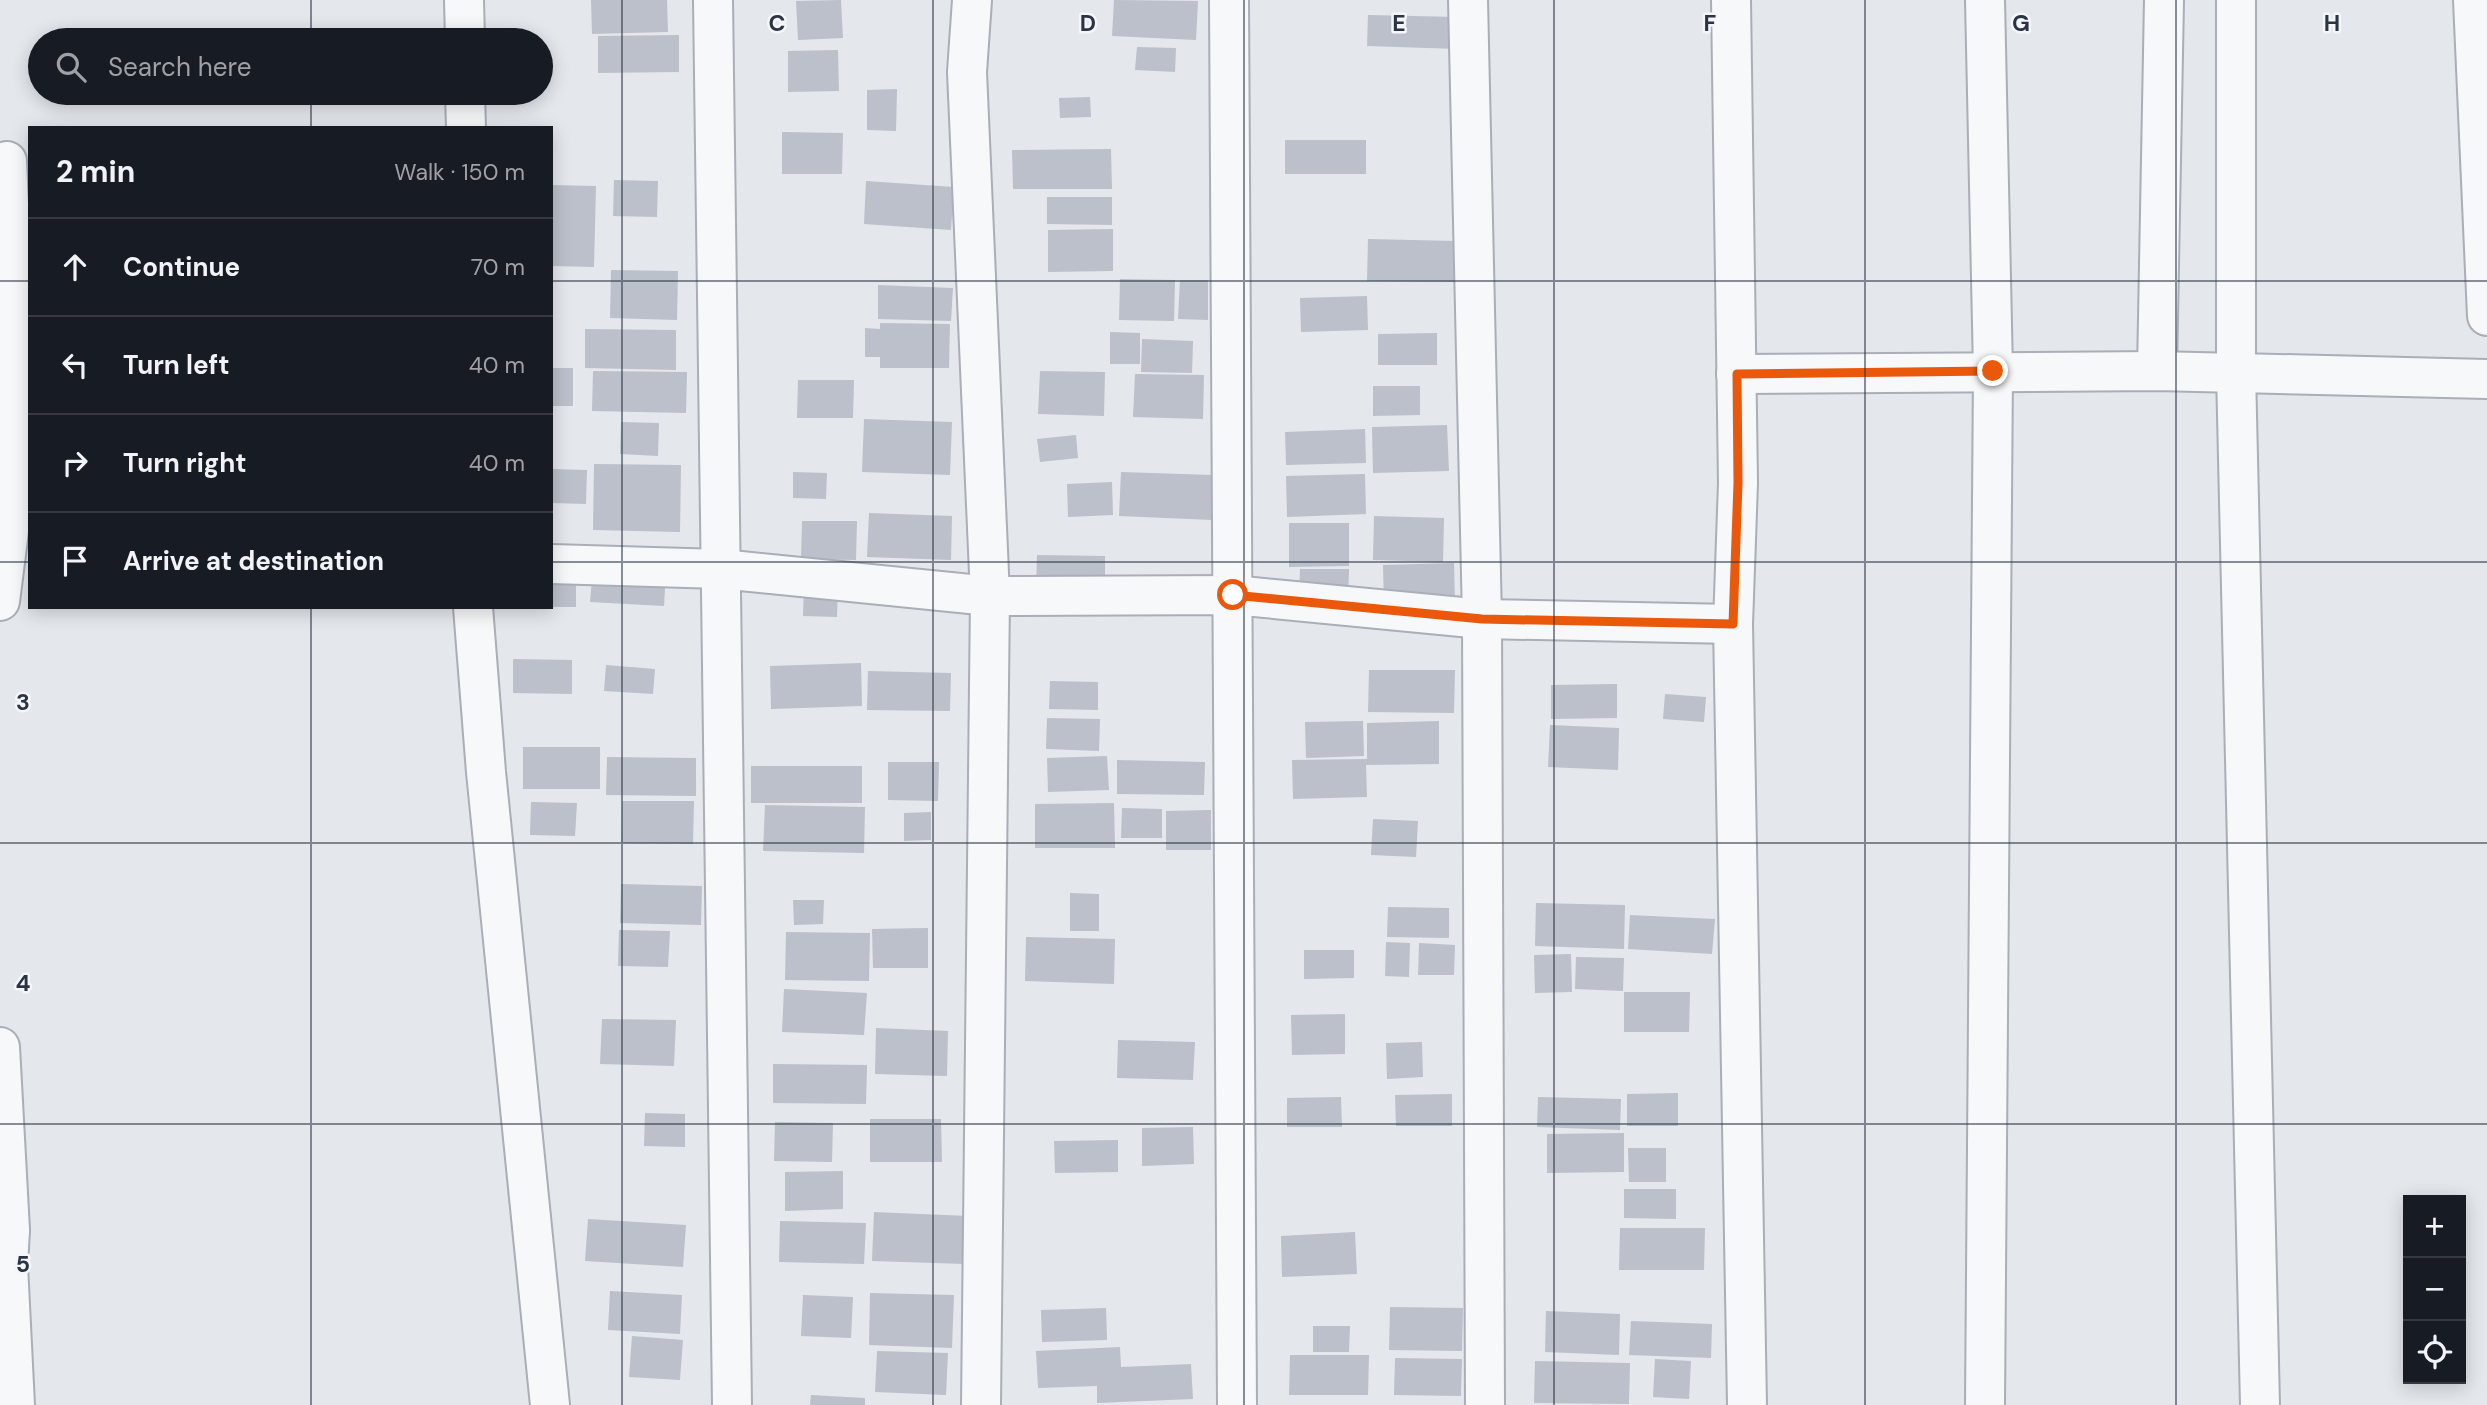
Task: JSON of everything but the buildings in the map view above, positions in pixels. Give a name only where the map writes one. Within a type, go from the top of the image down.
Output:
[{"type":"street","points":[[464,0],[465,28]]},
{"type":"street","points":[[713,0],[732,1405]]},
{"type":"street","points":[[972,0],[967,72],[990,596],[981,1405]]},
{"type":"street","points":[[1229,0],[1237,1405]]},
{"type":"street","points":[[1468,0],[1482,619],[1485,1405]]},
{"type":"street","points":[[1731,0],[1738,483],[1733,624],[1748,1405]]},
{"type":"street","points":[[1984,0],[1993,371],[1985,1405]]},
{"type":"street","points":[[2157,372],[2164,0]]},
{"type":"street","points":[[2236,0],[2236,372],[2260,1405]]},
{"type":"street","points":[[2473,0],[2487,316]]},
{"type":"street","points":[[465,105],[466,126]]},
{"type":"street","points":[[0,601],[12,507],[16,356],[7,161]]},
{"type":"street","points":[[1737,374],[2236,372],[2487,379]]},
{"type":"street","points":[[553,564],[721,569],[990,596],[1233,595],[1482,619],[1733,624]]},
{"type":"street","points":[[473,609],[485,772],[550,1405]]},
{"type":"street","points":[[0,1047],[5,1230],[15,1405]]},
{"type":"route","points":[[1233,595],[1482,619],[1733,624],[1738,483],[1737,374],[1993,371]]}]
